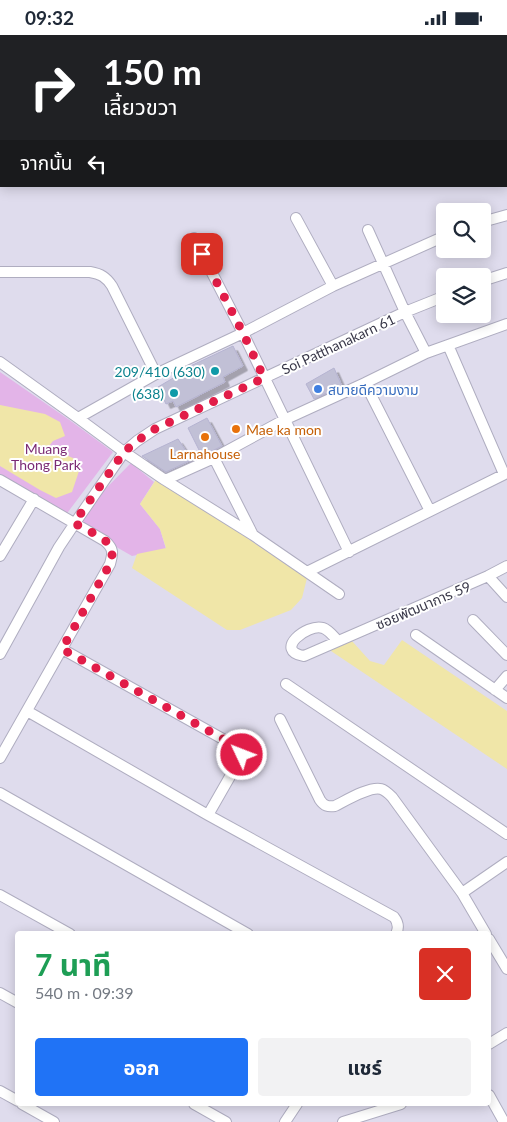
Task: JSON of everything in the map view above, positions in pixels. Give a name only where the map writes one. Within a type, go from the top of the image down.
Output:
[{"type":"street","points":[[491,219],[507,215]]},
{"type":"street","points":[[296,218],[333,286]]},
{"type":"street","points":[[368,230],[405,312],[426,353]]},
{"type":"street","points":[[194,238],[243,333],[349,552]]},
{"type":"street","points":[[78,418],[156,374],[243,333],[333,286],[436,241]]},
{"type":"street","points":[[0,272],[90,272],[100,274],[107,279],[112,287],[156,374]]},
{"type":"street","points":[[491,278],[507,273]]},
{"type":"street","name":"Soi Patthanakarn 61","points":[[0,654],[74,523],[124,452],[137,441],[155,429],[405,312],[436,300]]},
{"type":"street","points":[[165,480],[214,458],[284,420],[426,353],[507,324]]},
{"type":"street","points":[[307,572],[505,473],[448,345]]},
{"type":"street","points":[[0,362],[165,480],[253,535],[340,594]]},
{"type":"street","points":[[365,383],[430,511]]},
{"type":"street","points":[[214,458],[253,535]]},
{"type":"street","points":[[0,480],[105,541],[111,547],[112,554],[110,564],[0,758]]},
{"type":"street","points":[[0,556],[34,499]]},
{"type":"street","name":"ซอยพัฒนาการ 59","points":[[338,641],[507,566]]},
{"type":"street","points":[[488,576],[507,597]]},
{"type":"street","points":[[472,620],[507,655]]},
{"type":"street","points":[[416,635],[507,698]]},
{"type":"street","points":[[62,649],[238,748],[242,755],[208,815]]},
{"type":"street","points":[[496,690],[507,676]]},
{"type":"street","points":[[286,684],[507,834]]},
{"type":"street","points":[[27,711],[208,815],[394,917],[397,921],[397,931]]},
{"type":"street","points":[[280,719],[324,805],[329,807],[335,806],[366,791],[381,789],[386,792],[392,797],[462,893],[484,931]]},
{"type":"street","points":[[0,793],[243,931]]},
{"type":"street","points":[[462,893],[507,862]]},
{"type":"street","points":[[0,895],[65,931]]},
{"type":"street","points":[[491,942],[507,969]]},
{"type":"street","points":[[0,993],[15,1001]]},
{"type":"street","points":[[491,1043],[507,1033]]},
{"type":"street","points":[[0,1091],[15,1099]]},
{"type":"street","points":[[491,1099],[504,1122]]},
{"type":"street","points":[[26,1106],[54,1122]]},
{"type":"street","points":[[198,1106],[226,1122]]},
{"type":"street","points":[[285,1122],[295,1106]]},
{"type":"street","points":[[343,1122],[395,1106]]},
{"type":"shaded area","points":[[0,187],[507,187],[507,1122],[0,1122]]},
{"type":"shaded area","points":[[0,405],[45,414],[60,422],[65,436],[53,441],[48,447],[75,459],[79,471],[72,492],[56,498],[0,466]]},
{"type":"shaded area","points":[[157,478],[307,578],[302,598],[291,610],[240,630],[227,630],[132,568],[137,554],[166,548],[160,529],[140,504]]},
{"type":"shaded area","points":[[402,640],[507,711],[507,769],[328,649],[352,641],[370,661],[384,665]]},
{"type":"green space","name":"Muang Thong Park","points":[[0,372],[113,452],[65,516],[0,479]]},
{"type":"green space","name":"Muang Thong Park","points":[[131,463],[154,482],[140,504],[160,529],[166,549],[132,556],[73,522]]},
{"type":"building","points":[[233,346],[243,366],[223,377],[225,382],[176,407],[173,401],[166,404],[158,387],[184,369]]},
{"type":"building","points":[[334,368],[342,386],[314,399],[306,384]]},
{"type":"building","name":"Larnahouse","points":[[207,418],[222,446],[202,456],[188,428]]},
{"type":"building","points":[[178,439],[192,460],[166,472],[142,456]]},
{"type":"place","name":"209/410 (630)","points":[[215,371]]},
{"type":"place","name":"สบายดีความงาม","points":[[318,389]]},
{"type":"place","name":"(638)","points":[[174,393]]},
{"type":"place","name":"Mae ka mon","points":[[236,429]]},
{"type":"place","name":"Larnahouse","points":[[205,437]]},
{"type":"route","points":[[202,254],[264,378],[155,429],[124,452],[74,523],[105,541],[111,547],[112,554],[110,564],[62,649],[234,745],[242,755]]}]
